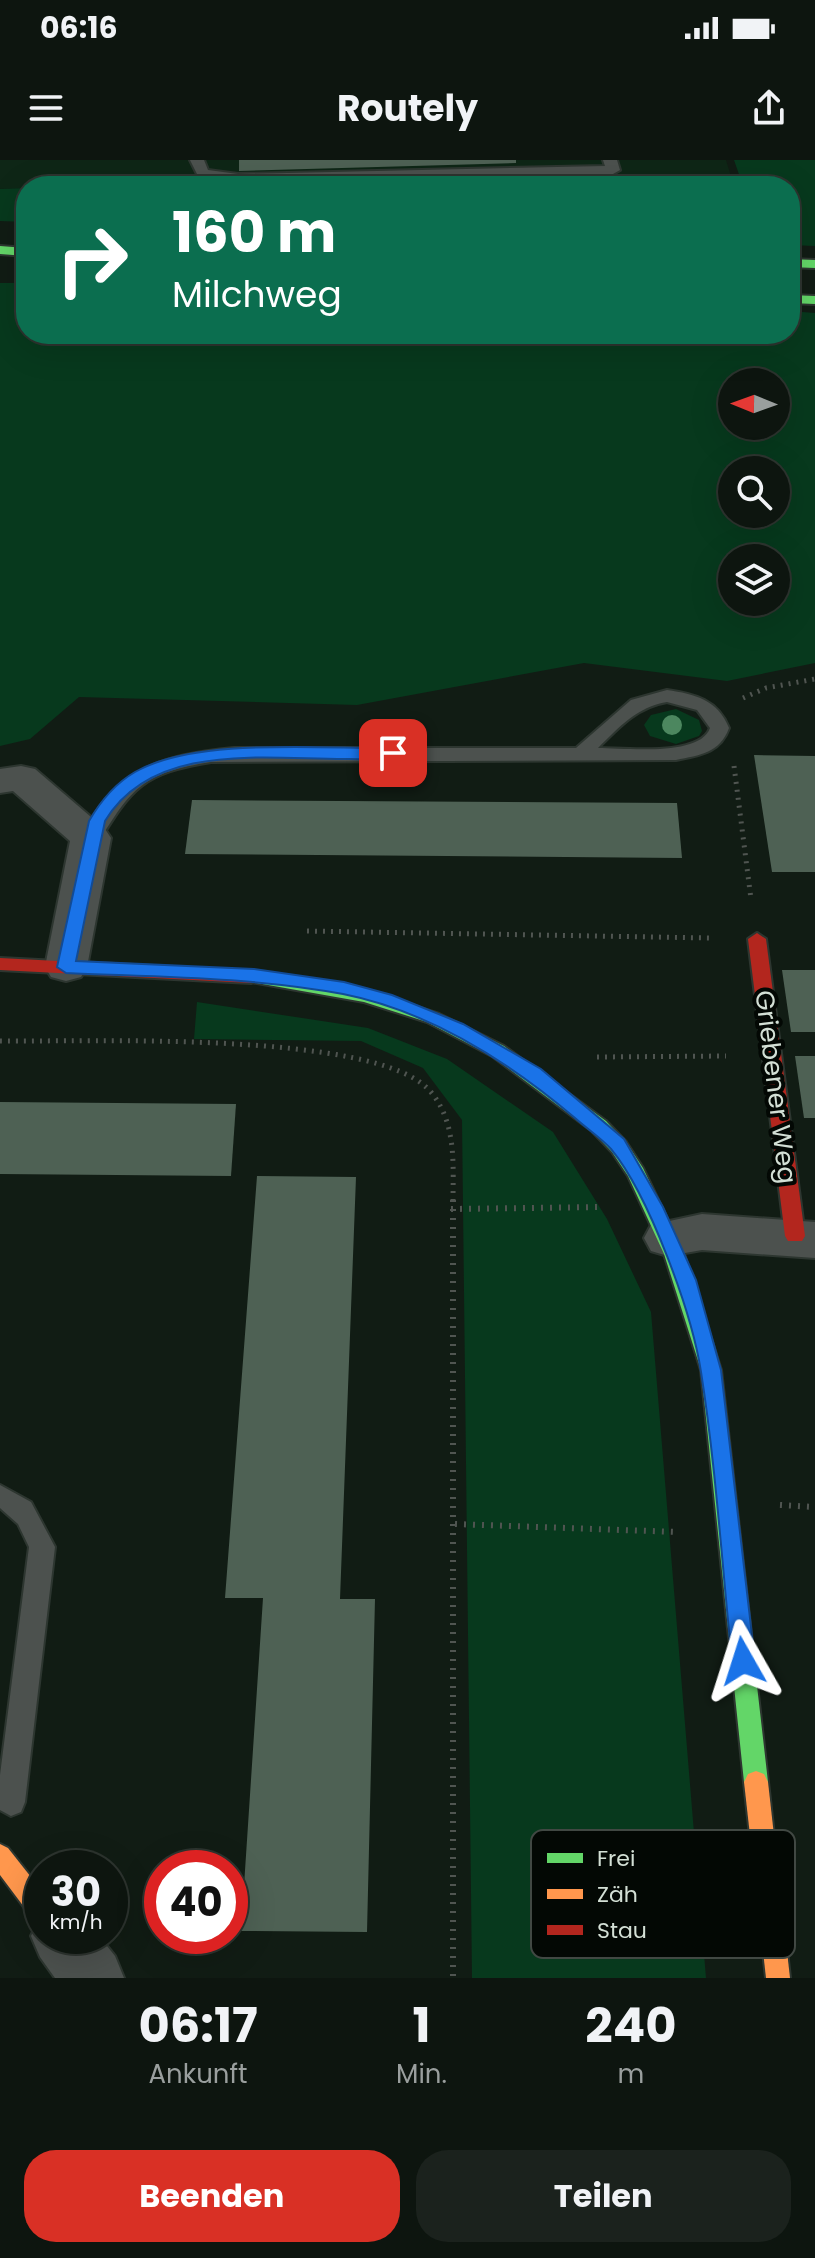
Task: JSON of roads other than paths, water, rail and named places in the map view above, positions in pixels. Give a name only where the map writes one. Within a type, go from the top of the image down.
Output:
[{"type":"main road","name":"Griebener Weg","points":[[757,939],[771,1055],[805,1238]]},
{"type":"main road","points":[[0,964],[254,975],[344,988],[425,1013],[535,1074],[618,1144],[661,1223],[686,1280],[711,1370],[762,1830]]},
{"type":"main road","points":[[0,1856],[24,1887]]},
{"type":"main road","points":[[776,1958],[778,1978]]},
{"type":"street","points":[[0,781],[21,778],[91,838],[66,967]]},
{"type":"street","name":"Griebener Weg","points":[[661,1223],[702,1232],[805,1238]]},
{"type":"street","points":[[75,1954],[93,1978]]},
{"type":"lane","points":[[197,160],[203,173],[224,176]]},
{"type":"lane","points":[[332,176],[613,170],[610,160]]},
{"type":"lane","points":[[91,838],[106,805],[123,789],[152,769],[186,759],[234,754],[676,754],[695,751],[712,743],[721,728],[713,711],[682,698],[646,700],[583,752]]},
{"type":"lane","points":[[0,1496],[10,1499],[30,1518],[42,1547],[11,1802]]}]
